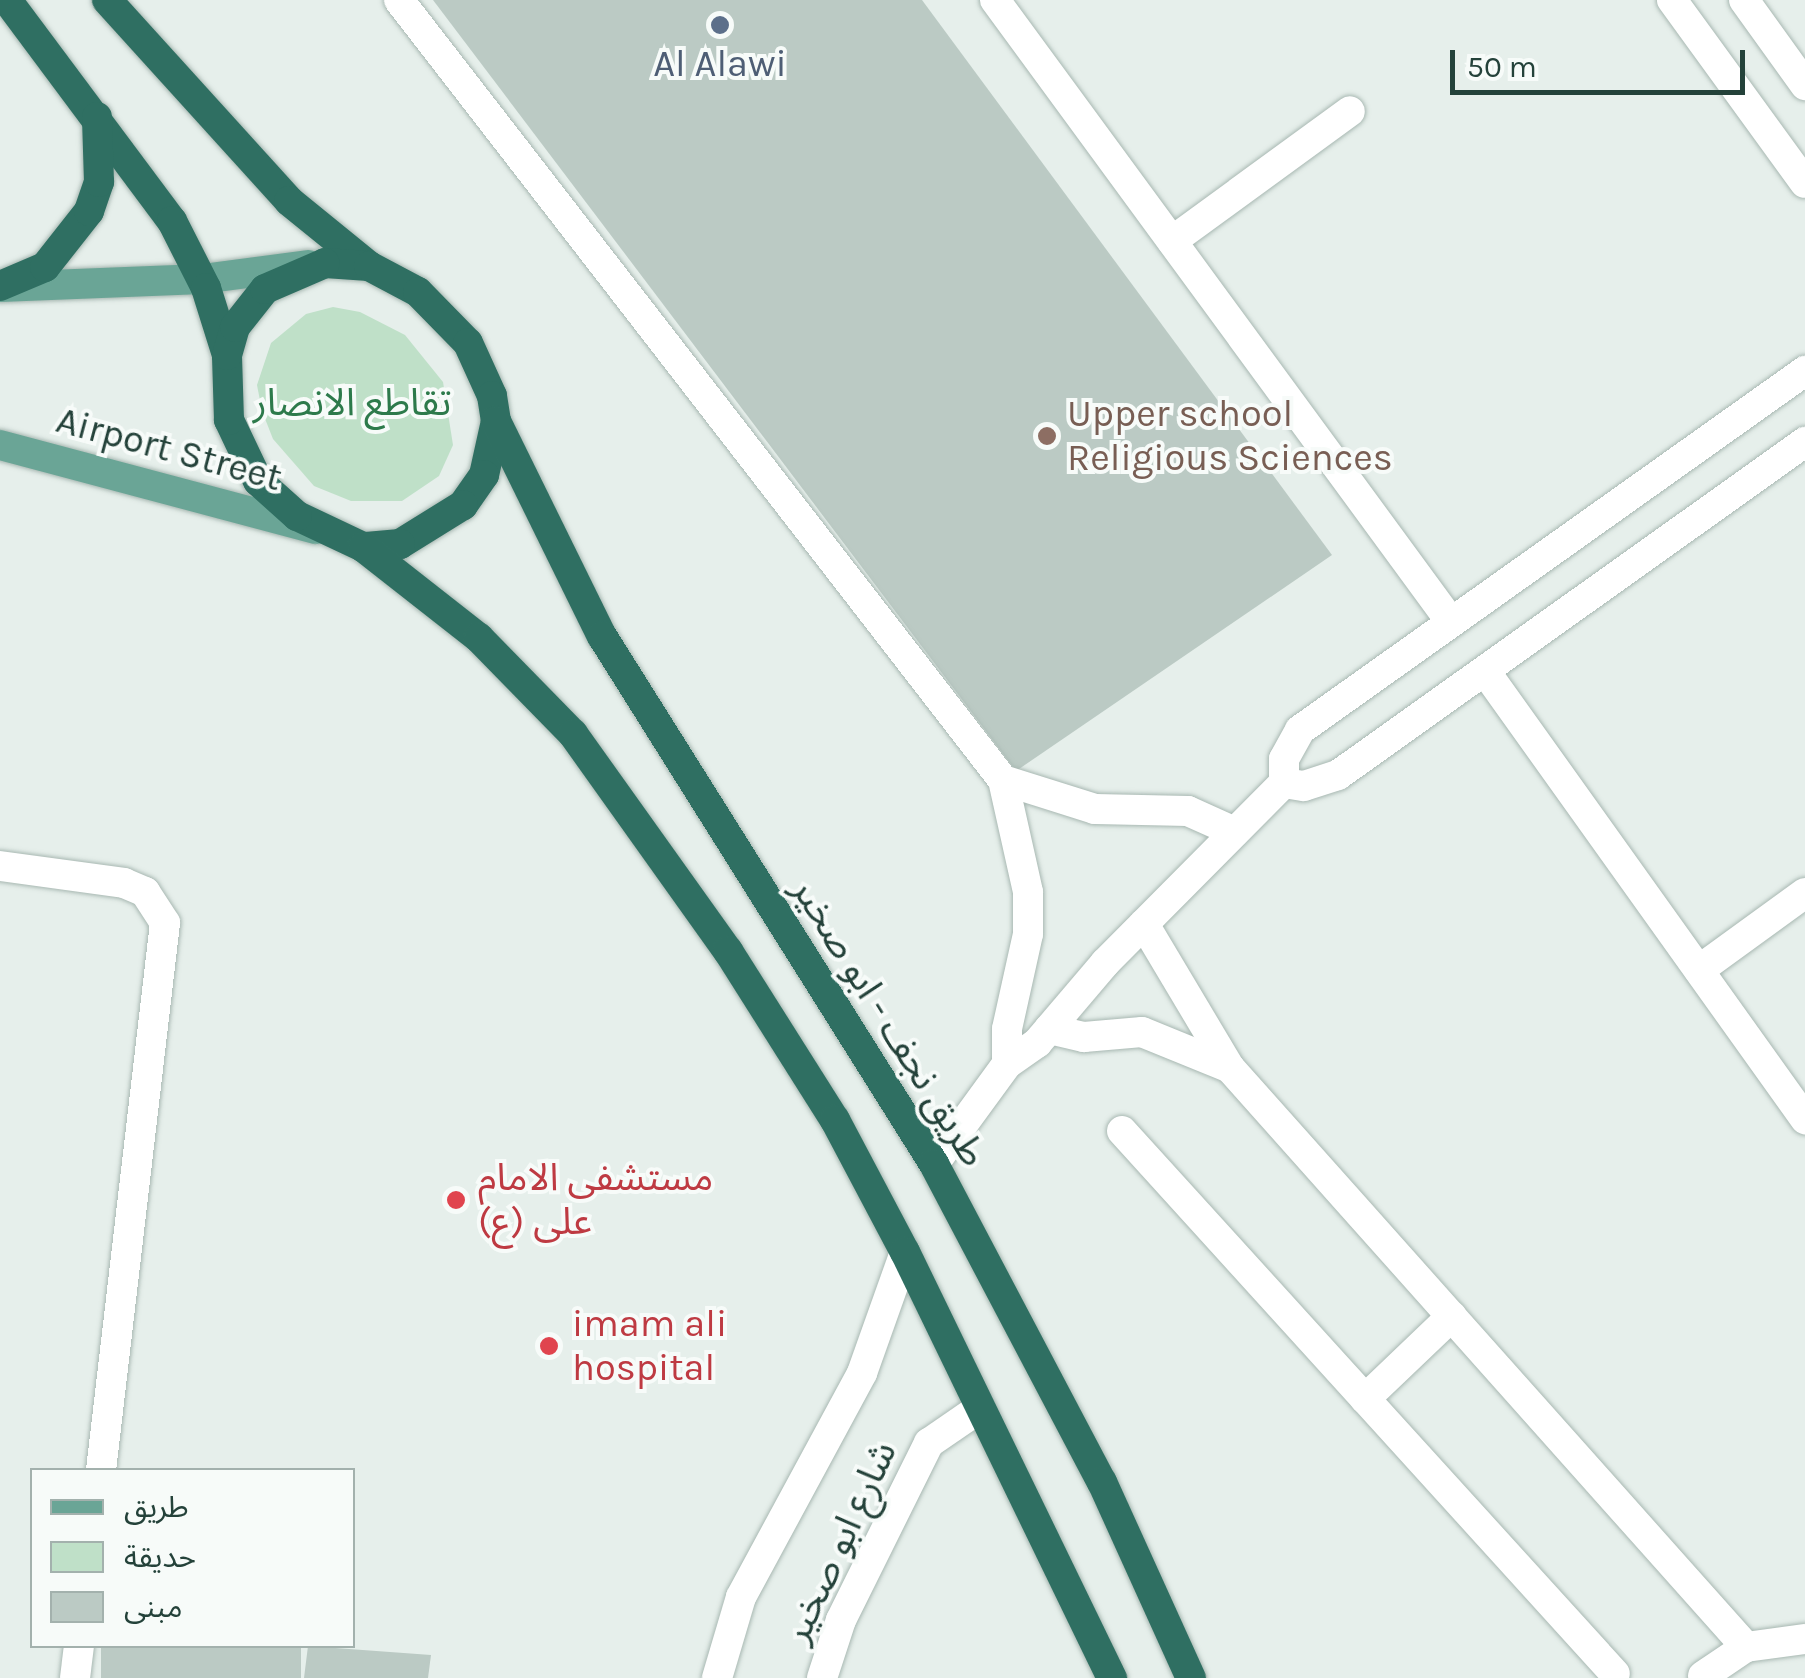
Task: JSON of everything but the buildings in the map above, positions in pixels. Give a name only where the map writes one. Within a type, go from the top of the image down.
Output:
[{"type":"highway","points":[[7,0],[172,220],[202,280],[226,355],[230,420],[240,451],[273,497],[318,529],[363,547],[527,683],[619,792],[835,1120],[905,1252],[1112,1678]]},
{"type":"highway","points":[[107,0],[288,201],[369,266],[447,316],[484,372],[496,421],[484,475],[462,505],[418,538],[363,547]]},
{"type":"highway","points":[[0,286],[46,267],[89,211],[100,169],[96,114]]},
{"type":"highway","points":[[226,355],[254,299],[325,263],[369,266]]},
{"type":"highway","name":"طريق نجف - ابو صخير","points":[[496,421],[602,636],[934,1164],[1102,1482],[1173,1642],[1194,1678]]},
{"type":"main road","points":[[0,286],[202,280],[325,263]]},
{"type":"main road","name":"Airport Street","points":[[0,445],[318,529]]},
{"type":"street","points":[[399,0],[1003,780],[1028,906],[1007,1064]]},
{"type":"street","points":[[995,0],[1451,622]]},
{"type":"street","points":[[1672,0],[1805,183]]},
{"type":"street","points":[[1744,0],[1805,84]]},
{"type":"street","points":[[1172,240],[1350,111]]},
{"type":"street","points":[[934,1164],[1007,1064],[1050,1030],[1144,924],[1284,782],[1284,760],[1300,730],[1805,371]]},
{"type":"street","points":[[1284,782],[1304,786],[1338,776],[1805,442]]},
{"type":"street","points":[[1484,671],[1805,1119]]},
{"type":"street","points":[[1003,780],[1095,809],[1188,811],[1235,832]]},
{"type":"street","points":[[0,866],[124,883],[144,892],[165,923],[101,1468]]},
{"type":"street","points":[[1698,970],[1805,893]]},
{"type":"street","points":[[1144,924],[1230,1068],[1746,1647]]},
{"type":"street","points":[[1050,1030],[1084,1037],[1142,1032],[1230,1068]]},
{"type":"street","points":[[1122,1130],[1615,1674]]},
{"type":"street","points":[[717,1678],[741,1597],[862,1373],[905,1252]]},
{"type":"street","points":[[1365,1399],[1452,1316]]},
{"type":"street","name":"شارع ابو صخير","points":[[822,1678],[842,1620],[929,1443],[980,1408]]},
{"type":"street","points":[[1703,1676],[1746,1647],[1805,1638]]},
{"type":"street","points":[[75,1678],[79,1648]]},
{"type":"green space","name":"تقاطع الانصار","points":[[333,307],[360,312],[405,335],[443,382],[453,445],[439,476],[402,501],[351,501],[314,486],[273,439],[262,411],[257,385],[271,343],[306,314]]},
{"type":"place","name":"Al Alawi","points":[[720,25]]},
{"type":"place","name":"Upper school Religious Sciences","points":[[1047,436]]},
{"type":"place","name":"مستشفی الامام علی (ع)","points":[[456,1200]]},
{"type":"place","name":"imam ali hospital","points":[[549,1346]]}]
